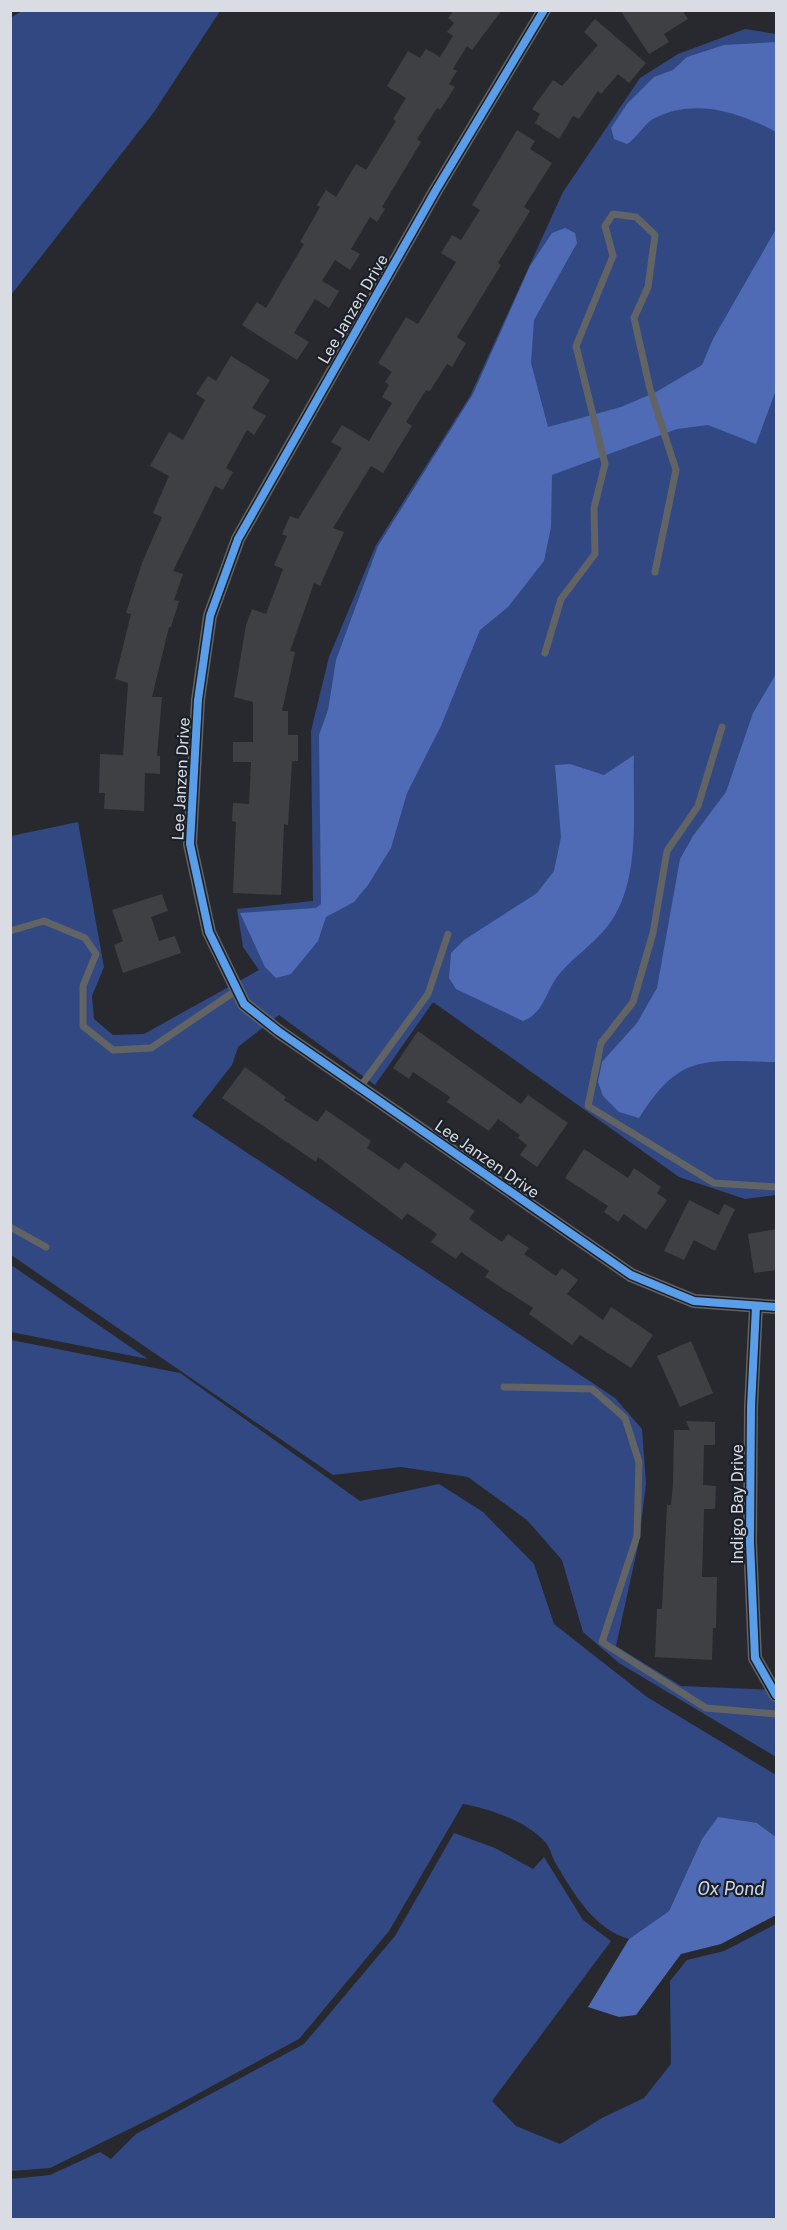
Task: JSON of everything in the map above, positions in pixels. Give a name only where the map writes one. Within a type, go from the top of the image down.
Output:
[{"type":"street","name":"Lee Janzen Drive","points":[[544,10],[436,190],[238,539],[210,616],[198,700],[190,844],[209,932],[244,1004],[631,1275],[694,1301],[777,1307]]},
{"type":"street","name":"Indigo Bay Drive","points":[[756,1307],[751,1407],[750,1531],[755,1658],[777,1695]]},
{"type":"lane","points":[[544,653],[561,599],[595,554],[594,508],[605,464],[576,346],[613,256],[605,226],[613,214],[636,218],[655,235],[648,287],[634,318],[650,388],[676,470],[655,572]]},
{"type":"lane","points":[[722,727],[698,806],[667,851],[653,933],[633,1002],[601,1043],[588,1106],[714,1183],[777,1187]]},
{"type":"lane","points":[[10,932],[44,921],[85,938],[96,954],[83,986],[83,1026],[113,1050],[151,1048],[231,994]]},
{"type":"lane","points":[[363,1083],[428,994],[448,934]]},
{"type":"lane","points":[[10,1227],[46,1247]]},
{"type":"lane","points":[[504,1387],[592,1389],[625,1418],[639,1462],[637,1536],[602,1642],[706,1708],[776,1714]]},
{"type":"shaded area","points":[[22,11],[220,11],[154,112],[11,295],[10,18]]},
{"type":"shaded area","points":[[745,29],[776,34],[776,1195],[745,1199],[679,1177],[433,1002],[375,1085],[279,1015],[238,1047],[232,1065],[192,1116],[615,1398],[642,1429],[646,1483],[639,1541],[616,1646],[681,1686],[776,1690],[776,1757],[619,1663],[583,1632],[562,1560],[527,1520],[468,1477],[401,1467],[333,1475],[11,1255],[11,836],[78,822],[104,967],[92,996],[94,1019],[113,1035],[144,1034],[259,970],[243,947],[237,909],[313,901],[311,731],[329,657],[376,545],[470,396],[563,192],[640,78],[678,54]]},
{"type":"shaded area","points":[[11,1265],[148,1359],[11,1332]]},
{"type":"shaded area","name":"Ox Pond","points":[[11,1340],[180,1373],[360,1501],[439,1484],[483,1512],[534,1564],[554,1624],[647,1697],[776,1775],[776,1837],[757,1823],[702,1839],[669,1911],[629,1939],[605,1927],[586,1909],[556,1864],[548,1845],[538,1835],[508,1817],[463,1804],[389,1931],[299,2039],[166,2111],[50,2168],[11,2171]]},
{"type":"shaded area","points":[[454,1833],[495,1848],[533,1869],[544,1857],[583,1920],[611,1941],[492,2101],[516,2126],[560,2144],[602,2118],[644,2098],[671,2064],[670,1981],[687,1960],[724,1951],[776,1924],[776,2219],[11,2219],[11,2179],[50,2175],[100,2152],[111,2159],[136,2134],[304,2044],[395,1936]]},
{"type":"water","points":[[776,42],[776,132],[732,113],[700,108],[668,112],[653,119],[627,144],[614,139],[611,128],[627,104],[654,77],[673,70],[687,57],[724,45]]},
{"type":"water","points":[[565,228],[575,233],[577,243],[534,320],[531,363],[548,427],[621,407],[656,392],[702,365],[713,339],[776,229],[776,390],[756,444],[708,425],[677,429],[552,475],[551,527],[544,561],[508,607],[480,630],[441,726],[407,793],[391,848],[368,885],[354,902],[326,917],[318,941],[291,974],[276,978],[265,967],[240,913],[316,908],[321,904],[319,735],[328,710],[336,660],[378,546],[473,394],[530,266],[552,233]]},
{"type":"water","points":[[776,674],[776,1062],[731,1061],[697,1064],[668,1081],[639,1118],[619,1112],[603,1096],[598,1082],[602,1062],[637,1023],[657,988],[680,859],[693,836],[726,792],[753,713]]},
{"type":"water","points":[[634,755],[632,861],[621,902],[607,927],[556,978],[537,1012],[523,1021],[456,989],[449,978],[451,953],[464,940],[537,893],[554,871],[561,837],[555,765],[570,764],[604,775]]},
{"type":"water","name":"Ox Pond","points":[[718,1817],[757,1823],[776,1837],[776,1915],[721,1944],[681,1954],[636,2015],[619,2017],[588,2007],[629,1939],[669,1911],[702,1839]]},
{"type":"building","points":[[454,10],[502,10],[472,50],[467,46],[453,69],[457,71],[449,84],[455,87],[440,110],[437,108],[417,139],[421,142],[382,207],[385,209],[377,222],[370,217],[351,249],[360,254],[350,270],[335,260],[322,281],[339,291],[329,308],[315,299],[294,333],[309,342],[297,360],[242,325],[257,302],[266,308],[304,244],[300,242],[320,207],[317,205],[326,190],[336,197],[356,164],[366,170],[396,121],[393,119],[406,98],[387,86],[408,51],[420,58],[426,49],[440,57],[453,36],[447,32],[454,23],[448,18]]},
{"type":"building","points":[[620,10],[682,10],[688,19],[664,34],[669,42],[649,54]]},
{"type":"building","points":[[595,19],[646,63],[629,83],[618,74],[601,94],[598,91],[579,119],[573,116],[559,139],[535,123],[540,114],[532,109],[553,80],[562,86],[598,45],[584,32]]},
{"type":"building","points":[[517,130],[535,141],[530,149],[552,163],[524,207],[530,211],[498,263],[501,265],[457,337],[466,343],[452,367],[447,364],[430,391],[426,390],[406,422],[412,426],[383,473],[371,466],[333,528],[344,532],[320,586],[314,583],[290,651],[295,652],[282,711],[288,711],[288,735],[298,735],[298,761],[292,761],[288,825],[284,824],[281,895],[233,893],[236,822],[232,821],[233,803],[249,804],[251,762],[233,762],[233,742],[253,742],[253,702],[234,697],[246,625],[252,609],[266,614],[283,569],[274,565],[287,536],[282,534],[290,516],[298,519],[342,448],[331,442],[342,425],[369,441],[392,403],[382,397],[389,385],[385,382],[392,372],[378,363],[406,317],[418,324],[456,262],[441,253],[452,235],[461,240],[480,210],[472,205]]},
{"type":"building","points":[[231,356],[270,380],[252,408],[266,416],[254,435],[247,430],[226,468],[233,472],[223,490],[215,486],[173,571],[183,574],[174,600],[179,601],[171,627],[169,627],[152,697],[162,697],[157,756],[160,756],[160,774],[145,773],[144,811],[104,809],[105,793],[99,793],[100,754],[123,755],[128,683],[115,679],[131,614],[126,613],[142,563],[162,517],[153,513],[169,476],[150,466],[169,432],[183,440],[205,400],[196,394],[208,376],[216,381]]},
{"type":"building","points":[[162,894],[168,911],[151,917],[159,941],[175,936],[181,953],[123,973],[114,945],[123,941],[112,910]]},
{"type":"building","points":[[418,1031],[521,1104],[528,1095],[568,1123],[537,1167],[520,1155],[527,1145],[518,1138],[520,1135],[498,1119],[489,1131],[447,1102],[450,1097],[413,1072],[409,1079],[393,1068]]},
{"type":"building","points":[[245,1067],[286,1097],[284,1100],[317,1122],[326,1110],[371,1141],[367,1148],[399,1170],[405,1162],[475,1211],[469,1219],[502,1242],[508,1234],[529,1248],[524,1254],[556,1276],[562,1268],[578,1280],[567,1294],[603,1320],[611,1307],[653,1335],[631,1368],[580,1335],[572,1345],[529,1314],[533,1308],[485,1277],[489,1271],[461,1252],[456,1259],[431,1242],[437,1234],[407,1213],[402,1220],[318,1157],[316,1162],[222,1098]]},
{"type":"building","points":[[584,1149],[628,1178],[634,1168],[661,1187],[657,1193],[667,1200],[646,1230],[624,1214],[618,1222],[604,1212],[608,1206],[565,1178]]},
{"type":"building","points":[[689,1200],[719,1215],[724,1204],[735,1209],[715,1251],[694,1240],[684,1260],[664,1251]]},
{"type":"building","points":[[777,1229],[777,1270],[754,1273],[748,1234]]},
{"type":"building","points":[[691,1341],[713,1393],[680,1407],[657,1356]]},
{"type":"building","points":[[686,1421],[715,1422],[715,1445],[704,1445],[703,1485],[716,1486],[715,1509],[704,1509],[702,1577],[717,1577],[716,1628],[713,1628],[712,1660],[655,1657],[657,1609],[662,1609],[667,1505],[671,1505],[673,1484],[674,1430],[690,1430]]},
{"type":"cycle path","points":[[544,10],[436,190],[238,539],[210,616],[198,700],[190,844],[209,932],[244,1004],[278,1031],[631,1275],[694,1301],[776,1307]]},
{"type":"cycle path","points":[[756,1307],[751,1407],[750,1542],[755,1658],[776,1695]]}]
